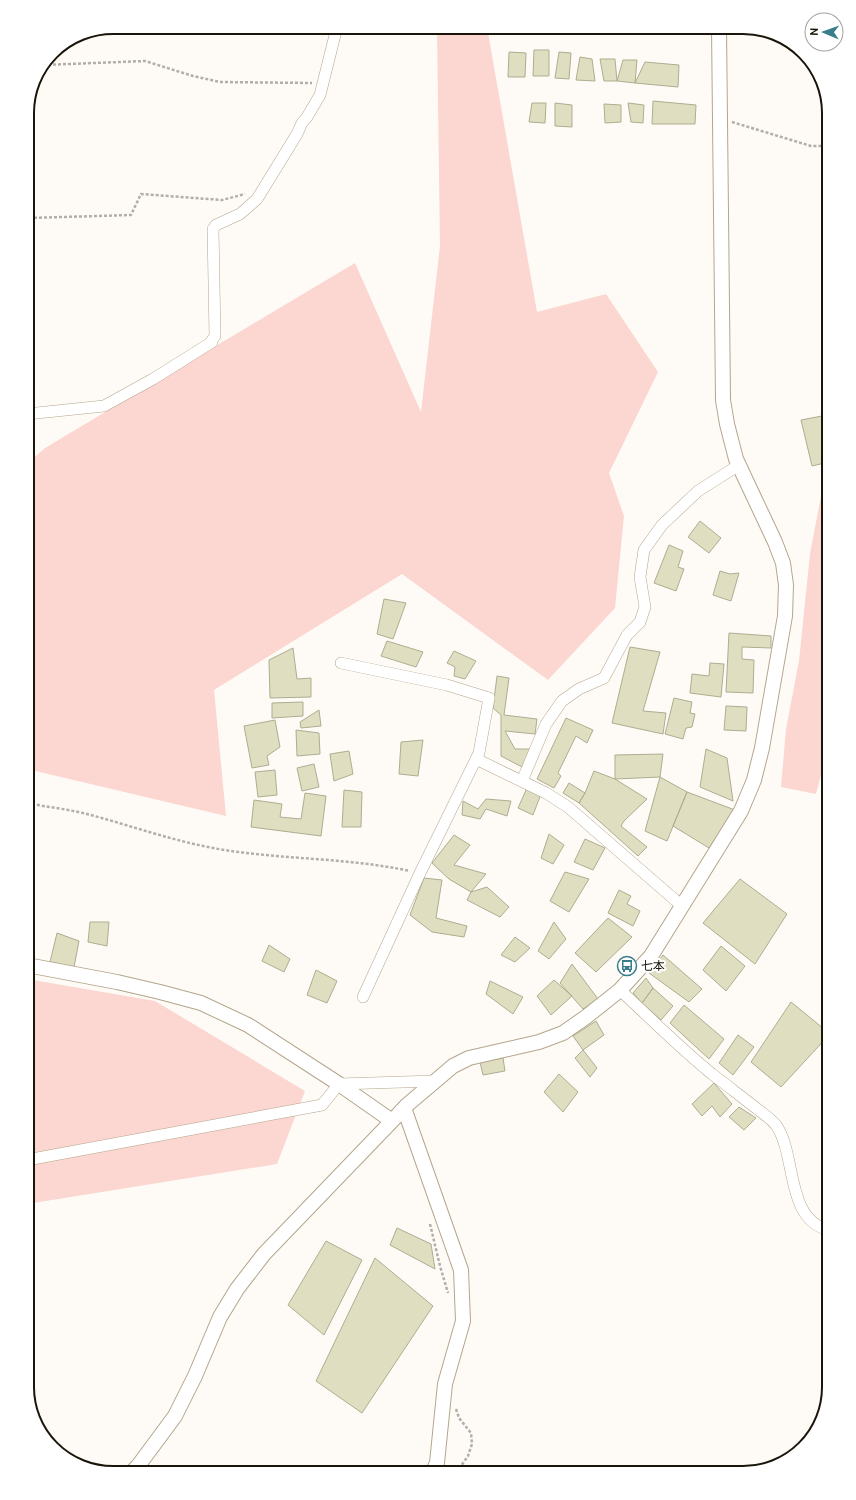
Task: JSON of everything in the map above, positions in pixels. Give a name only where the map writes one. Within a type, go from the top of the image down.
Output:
[{"type":"street","points":[[34,413],[104,406],[153,379],[212,342],[215,336],[213,229],[216,225],[240,214],[257,199],[320,95],[335,34]]},
{"type":"street","points":[[138,1466],[175,1416],[195,1376],[220,1317],[237,1289],[264,1254],[404,1108],[453,1066],[469,1058],[539,1042],[563,1033],[620,990],[651,956],[740,811],[754,780],[762,748],[784,616],[786,585],[783,563],[775,542],[739,465],[727,424],[723,400],[719,34]]},
{"type":"street","points":[[522,781],[546,724],[562,701],[579,689],[604,678],[627,635],[640,622],[645,608],[640,577],[644,550],[662,525],[698,490],[739,465]]},
{"type":"street","points":[[341,663],[447,685],[489,698],[479,753],[420,873],[363,996]]},
{"type":"street","points":[[476,759],[546,793],[568,807],[682,906]]},
{"type":"street","points":[[34,966],[132,986],[201,1004],[248,1025],[339,1084],[392,1121]]},
{"type":"street","points":[[620,990],[710,1072],[776,1124],[786,1146],[793,1180],[802,1210],[813,1224],[822,1229]]},
{"type":"street","points":[[34,1159],[322,1105],[339,1084],[435,1081]]},
{"type":"street","points":[[404,1108],[461,1270],[463,1320],[445,1384],[435,1466]]},
{"type":"path","points":[[51,65],[145,61],[193,76],[220,82],[318,83]]},
{"type":"path","points":[[725,120],[811,146],[822,146]]},
{"type":"path","points":[[34,218],[131,215],[141,194],[222,200],[252,192]]},
{"type":"path","points":[[34,804],[85,814],[212,848],[255,855],[381,865],[420,873]]},
{"type":"path","points":[[429,1220],[450,1300]]},
{"type":"path","points":[[455,1406],[459,1418],[471,1433],[472,1444],[468,1456],[461,1466]]},
{"type":"shaded area","points":[[437,34],[488,34],[537,312],[606,294],[658,372],[609,473],[624,516],[615,608],[548,680],[402,574],[214,690],[226,816],[34,771],[34,458],[45,448],[355,263],[421,412],[440,246]]},
{"type":"shaded area","points":[[822,495],[822,771],[816,794],[781,787],[786,729],[799,661],[810,554]]},
{"type":"shaded area","points":[[34,980],[155,1001],[305,1091],[277,1164],[34,1203]]},
{"type":"building","points":[[534,50],[549,50],[549,76],[533,76]]},
{"type":"building","points":[[509,52],[526,53],[525,77],[508,77]]},
{"type":"building","points":[[559,52],[571,53],[569,79],[555,78]]},
{"type":"building","points":[[580,57],[592,59],[595,81],[576,80]]},
{"type":"building","points":[[600,59],[615,59],[617,81],[604,81]]},
{"type":"building","points":[[623,60],[637,60],[635,83],[617,81]]},
{"type":"building","points":[[645,62],[679,65],[678,87],[635,83]]},
{"type":"building","points":[[653,101],[696,105],[695,124],[652,124]]},
{"type":"building","points":[[532,103],[546,103],[545,123],[529,122]]},
{"type":"building","points":[[555,103],[572,105],[572,127],[555,126]]},
{"type":"building","points":[[628,103],[644,105],[643,123],[631,122]]},
{"type":"building","points":[[604,104],[621,105],[621,122],[605,123]]},
{"type":"building","points":[[822,416],[822,464],[812,466],[801,420]]},
{"type":"building","points":[[700,521],[721,538],[709,553],[688,537]]},
{"type":"building","points":[[669,545],[683,551],[678,567],[684,569],[676,591],[654,583]]},
{"type":"building","points":[[720,571],[730,574],[739,573],[731,601],[713,595]]},
{"type":"building","points":[[384,599],[406,603],[393,639],[377,634]]},
{"type":"building","points":[[729,633],[771,636],[771,648],[742,647],[742,659],[754,660],[753,693],[726,692]]},
{"type":"building","points":[[387,641],[423,652],[416,667],[381,656]]},
{"type":"building","points":[[630,647],[660,652],[643,711],[666,713],[663,734],[612,723]]},
{"type":"building","points":[[293,648],[297,679],[311,678],[311,697],[270,698],[269,660]]},
{"type":"building","points":[[454,651],[476,661],[465,679],[454,676],[455,667],[447,663]]},
{"type":"building","points":[[710,663],[724,664],[721,697],[690,693],[692,674],[709,676]]},
{"type":"building","points":[[497,676],[509,678],[504,715],[537,719],[535,734],[505,731],[515,749],[530,749],[522,767],[501,756],[501,715],[493,708]]},
{"type":"building","points":[[674,698],[692,702],[690,713],[695,714],[692,727],[686,728],[683,739],[665,734]]},
{"type":"building","points":[[303,702],[303,716],[272,718],[272,703]]},
{"type":"building","points":[[726,706],[747,707],[746,731],[724,730]]},
{"type":"building","points":[[319,710],[321,726],[301,728],[300,722]]},
{"type":"building","points":[[566,718],[593,730],[587,743],[576,736],[558,773],[561,776],[554,788],[537,779]]},
{"type":"building","points":[[275,720],[280,747],[267,756],[269,765],[252,768],[244,726]]},
{"type":"building","points":[[296,730],[319,733],[320,754],[297,756]]},
{"type":"building","points":[[423,740],[418,776],[399,774],[401,742]]},
{"type":"building","points":[[706,749],[727,758],[733,801],[700,787]]},
{"type":"building","points":[[349,751],[353,774],[334,781],[330,754]]},
{"type":"building","points":[[663,754],[660,777],[615,779],[615,755]]},
{"type":"building","points":[[314,764],[319,787],[302,791],[297,768]]},
{"type":"building","points":[[275,770],[277,795],[258,797],[255,772]]},
{"type":"building","points":[[594,771],[615,779],[647,799],[624,821],[621,826],[647,847],[638,856],[579,803]]},
{"type":"building","points":[[660,777],[687,792],[667,841],[645,831]]},
{"type":"building","points":[[569,783],[585,793],[579,803],[563,793]]},
{"type":"building","points":[[527,788],[541,794],[533,815],[518,808]]},
{"type":"building","points":[[344,790],[362,792],[361,827],[342,827]]},
{"type":"building","points":[[687,792],[735,810],[709,848],[673,826]]},
{"type":"building","points":[[305,793],[326,796],[321,836],[251,827],[254,800],[282,804],[280,817],[301,819]]},
{"type":"building","points":[[486,799],[511,801],[507,816],[486,809],[480,819],[462,815],[463,801],[478,809]]},
{"type":"building","points":[[549,834],[564,845],[553,864],[541,858]]},
{"type":"building","points":[[454,835],[470,845],[454,865],[486,874],[471,892],[449,879],[432,863]]},
{"type":"building","points":[[585,839],[605,848],[593,870],[574,862]]},
{"type":"building","points":[[565,872],[589,879],[569,912],[550,901]]},
{"type":"building","points":[[424,878],[442,880],[436,918],[467,926],[464,937],[432,932],[410,915]]},
{"type":"building","points":[[740,879],[787,914],[755,964],[703,923]]},
{"type":"building","points":[[487,887],[509,907],[500,917],[467,900],[471,892]]},
{"type":"building","points":[[619,890],[631,896],[627,904],[640,911],[633,926],[608,913]]},
{"type":"building","points":[[608,918],[632,937],[596,972],[575,953]]},
{"type":"building","points":[[90,922],[109,922],[107,946],[88,942]]},
{"type":"building","points":[[554,922],[566,939],[549,959],[538,951]]},
{"type":"building","points":[[57,933],[79,941],[74,967],[50,962]]},
{"type":"building","points":[[515,937],[530,948],[515,962],[501,955]]},
{"type":"building","points":[[269,945],[290,959],[284,972],[262,961]]},
{"type":"building","points":[[721,946],[745,966],[726,991],[703,970]]},
{"type":"building","points":[[663,955],[702,989],[689,1002],[649,973]]},
{"type":"building","points":[[572,964],[598,999],[583,1009],[560,983]]},
{"type":"building","points":[[316,970],[337,981],[327,1003],[307,995]]},
{"type":"building","points":[[646,978],[653,988],[642,1003],[633,993]]},
{"type":"building","points":[[554,980],[572,996],[551,1015],[537,996]]},
{"type":"building","points":[[490,981],[523,997],[513,1014],[486,994]]},
{"type":"building","points":[[653,988],[673,1006],[661,1020],[642,1003]]},
{"type":"building","points":[[791,1002],[822,1027],[822,1043],[781,1087],[751,1062]]},
{"type":"building","points":[[684,1005],[724,1039],[709,1059],[670,1023]]},
{"type":"building","points":[[596,1021],[604,1035],[583,1050],[573,1036]]},
{"type":"building","points":[[738,1035],[754,1047],[733,1075],[719,1063]]},
{"type":"building","points":[[583,1050],[597,1068],[590,1077],[575,1058]]},
{"type":"building","points":[[503,1058],[505,1071],[483,1075],[480,1062]]},
{"type":"building","points":[[559,1074],[578,1092],[563,1112],[544,1092]]},
{"type":"building","points":[[714,1083],[732,1104],[720,1117],[712,1106],[702,1116],[692,1104]]},
{"type":"building","points":[[739,1107],[756,1118],[744,1130],[729,1117]]},
{"type":"building","points":[[397,1228],[431,1244],[435,1269],[390,1245]]},
{"type":"building","points":[[326,1241],[362,1260],[324,1335],[288,1305]]},
{"type":"building","points":[[375,1258],[433,1306],[362,1413],[316,1381]]},
{"type":"place","name":"七本","points":[[627,966]]}]
